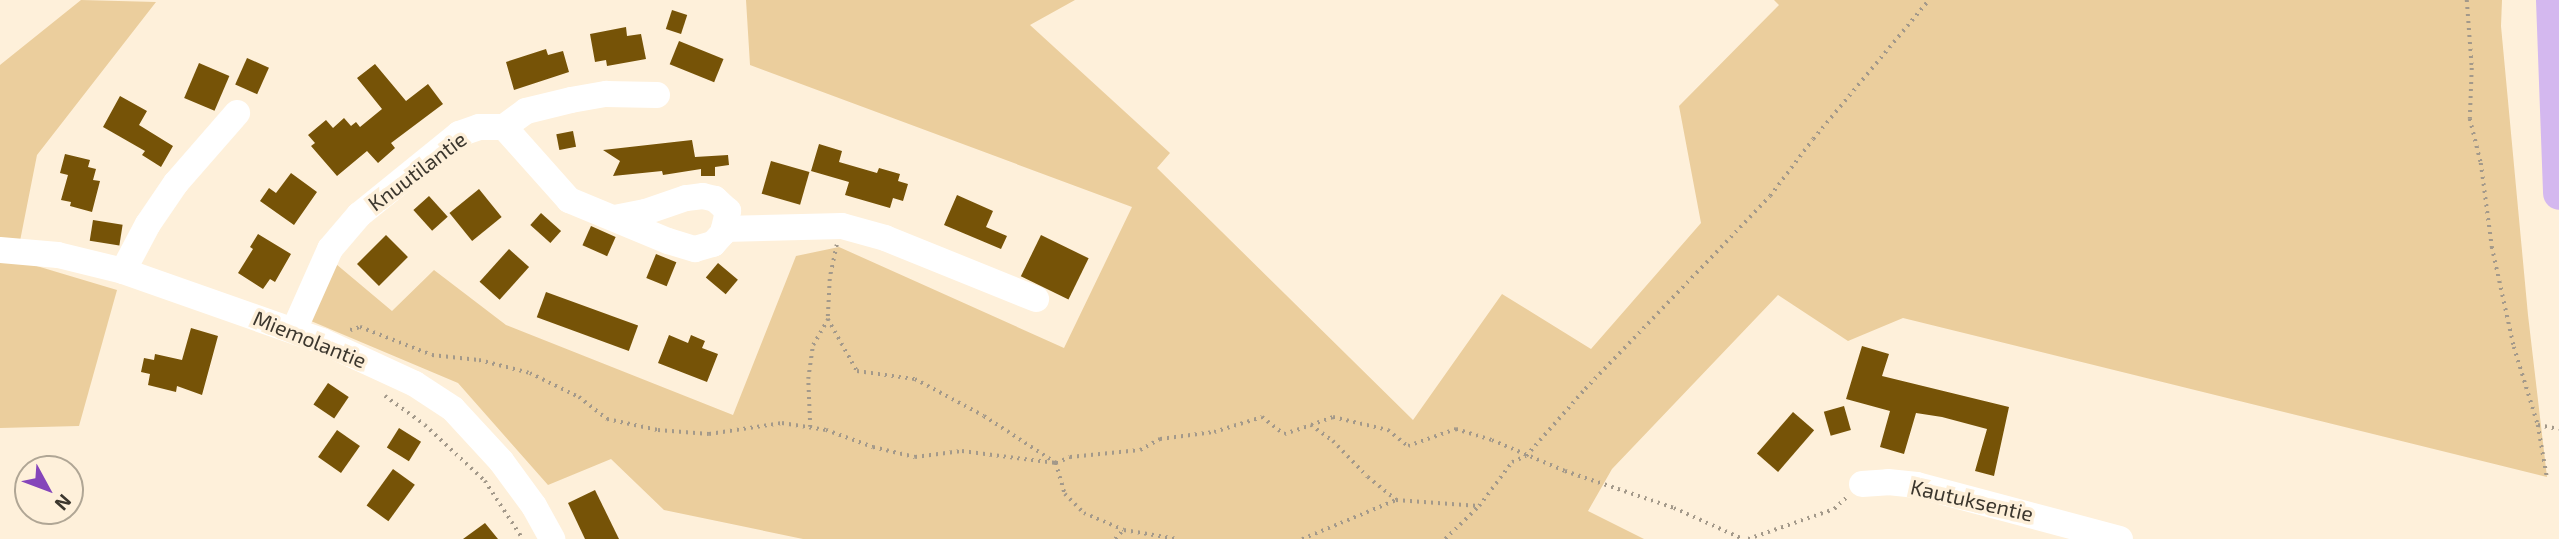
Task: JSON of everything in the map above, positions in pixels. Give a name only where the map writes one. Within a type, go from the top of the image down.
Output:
[{"type":"main road","points":[[2552,0],[2559,193]]},
{"type":"street","points":[[614,218],[645,212],[686,198],[703,196],[715,199],[729,211],[724,229],[713,244],[695,248],[667,241],[569,200],[503,127],[526,111],[570,100],[606,94],[657,95]]},
{"type":"street","points":[[123,271],[148,224],[176,183],[237,113]]},
{"type":"street","name":"Knuutilantie","points":[[294,330],[330,249],[359,215],[458,134],[479,127],[503,127]]},
{"type":"street","points":[[724,229],[842,226],[885,238],[1036,299]]},
{"type":"street","name":"Miemolantie","points":[[0,250],[58,255],[123,271],[294,330],[415,384],[453,409],[501,461],[534,506],[552,539]]},
{"type":"street","name":"Kautuksentie","points":[[1862,484],[1888,482],[1917,485],[2120,539]]},
{"type":"path","points":[[1445,539],[1479,506],[1512,462],[1526,456],[1585,389],[1770,196],[1813,139],[1928,0]]},
{"type":"path","points":[[2467,0],[2473,68],[2470,119],[2481,163],[2492,247],[2538,425],[2547,477]]},
{"type":"path","points":[[810,428],[808,379],[813,345],[828,319],[830,279],[842,226]]},
{"type":"path","points":[[828,319],[857,371],[915,379],[984,416],[1056,463],[1065,494],[1084,513],[1124,530],[1177,539]]},
{"type":"path","points":[[322,341],[360,327],[432,355],[479,360],[530,373],[579,397],[607,419],[658,430],[709,434],[782,424],[810,428],[915,457],[962,452],[1056,463],[1070,457],[1140,450],[1160,439],[1214,432],[1262,417],[1284,434],[1333,417],[1388,430],[1408,446],[1456,429],[1674,508],[1743,539]]},
{"type":"path","points":[[380,392],[425,425],[485,481],[523,539]]},
{"type":"path","points":[[1311,425],[1333,441],[1367,477],[1396,500]]},
{"type":"path","points":[[2538,425],[2559,429]]},
{"type":"path","points":[[1748,539],[1835,509],[1862,484]]},
{"type":"path","points":[[1302,539],[1396,500],[1479,506]]},
{"type":"path","points":[[1115,539],[1124,530]]},
{"type":"shaded area","points":[[81,0],[156,2],[37,155],[20,241],[0,239],[0,65]]},
{"type":"shaded area","points":[[746,0],[1075,0],[1030,25],[1170,153],[1157,168],[1413,420],[1502,294],[1591,349],[1701,223],[1679,106],[1779,5],[1774,0],[2502,0],[2501,26],[2528,315],[2547,477],[1903,318],[1848,341],[1778,295],[1612,469],[1588,511],[1644,539],[803,539],[664,510],[611,459],[548,485],[458,383],[311,321],[336,264],[392,311],[434,270],[506,325],[733,415],[796,256],[839,247],[1064,348],[1132,207],[750,65]]},
{"type":"shaded area","points":[[0,260],[20,261],[117,290],[79,426],[0,428]]},
{"type":"building","points":[[672,10],[687,15],[681,34],[666,29]]},
{"type":"building","points":[[626,27],[627,36],[641,34],[646,59],[607,66],[606,60],[595,62],[590,34]]},
{"type":"building","points":[[679,41],[724,59],[714,82],[670,64]]},
{"type":"building","points":[[546,49],[548,55],[563,51],[569,72],[514,90],[506,62]]},
{"type":"building","points":[[247,58],[269,68],[257,94],[235,84]]},
{"type":"building","points":[[199,63],[229,76],[215,111],[184,98]]},
{"type":"building","points":[[375,64],[406,101],[428,84],[443,104],[391,143],[395,148],[378,163],[367,151],[337,176],[311,146],[315,143],[308,135],[326,120],[333,128],[344,118],[351,126],[356,122],[360,127],[382,109],[357,78]]},
{"type":"building","points":[[120,96],[147,111],[139,125],[173,146],[161,167],[142,155],[145,151],[103,127]]},
{"type":"building","points":[[573,131],[576,147],[559,150],[556,134]]},
{"type":"building","points":[[692,140],[695,157],[728,155],[729,165],[715,167],[715,176],[701,176],[701,169],[663,175],[662,171],[613,176],[620,161],[603,150]]},
{"type":"building","points":[[819,144],[842,151],[839,162],[877,173],[879,168],[900,174],[898,181],[908,184],[903,201],[893,198],[890,208],[845,195],[849,182],[811,171]]},
{"type":"building","points":[[65,154],[90,160],[88,167],[96,169],[93,180],[100,181],[92,212],[70,206],[71,202],[61,200],[68,175],[60,173]]},
{"type":"building","points":[[771,161],[809,172],[800,205],[762,194]]},
{"type":"building","points":[[291,173],[317,192],[294,225],[260,201],[269,188],[276,193]]},
{"type":"building","points":[[479,189],[502,217],[472,241],[449,213]]},
{"type":"building","points":[[957,195],[993,211],[986,227],[1007,236],[1001,249],[944,225]]},
{"type":"building","points":[[429,196],[448,217],[432,231],[413,210]]},
{"type":"building","points":[[541,213],[561,231],[550,243],[530,225]]},
{"type":"building","points":[[93,220],[123,225],[119,245],[90,241]]},
{"type":"building","points":[[591,226],[616,237],[607,256],[582,245]]},
{"type":"building","points":[[258,234],[291,254],[275,282],[270,279],[263,289],[238,273],[253,249],[250,247]]},
{"type":"building","points":[[386,235],[408,257],[379,286],[357,264]]},
{"type":"building","points":[[1041,235],[1089,258],[1068,300],[1021,276]]},
{"type":"building","points":[[509,249],[529,267],[500,300],[480,282]]},
{"type":"building","points":[[656,254],[676,262],[667,286],[646,278]]},
{"type":"building","points":[[718,263],[738,280],[726,294],[706,278]]},
{"type":"building","points":[[546,292],[638,326],[629,351],[537,317]]},
{"type":"building","points":[[191,328],[218,336],[202,395],[177,386],[176,392],[148,385],[150,374],[141,372],[144,358],[154,360],[155,354],[182,360]]},
{"type":"building","points":[[669,335],[688,343],[691,335],[705,341],[702,348],[718,354],[707,382],[658,363]]},
{"type":"building","points":[[1862,346],[1889,354],[1882,376],[2009,407],[1994,476],[1975,471],[1987,429],[1942,417],[1916,413],[1904,454],[1880,447],[1890,411],[1846,399]]},
{"type":"building","points":[[328,383],[349,397],[334,419],[313,405]]},
{"type":"building","points":[[1844,406],[1851,430],[1831,436],[1824,412]]},
{"type":"building","points":[[1793,412],[1814,430],[1778,472],[1757,454]]},
{"type":"building","points":[[399,428],[421,442],[409,461],[387,448]]},
{"type":"building","points":[[337,430],[360,446],[341,473],[318,457]]},
{"type":"building","points":[[393,469],[415,485],[388,521],[367,505]]},
{"type":"building","points":[[595,490],[619,539],[585,539],[568,503]]},
{"type":"building","points":[[485,523],[498,539],[463,539]]}]
